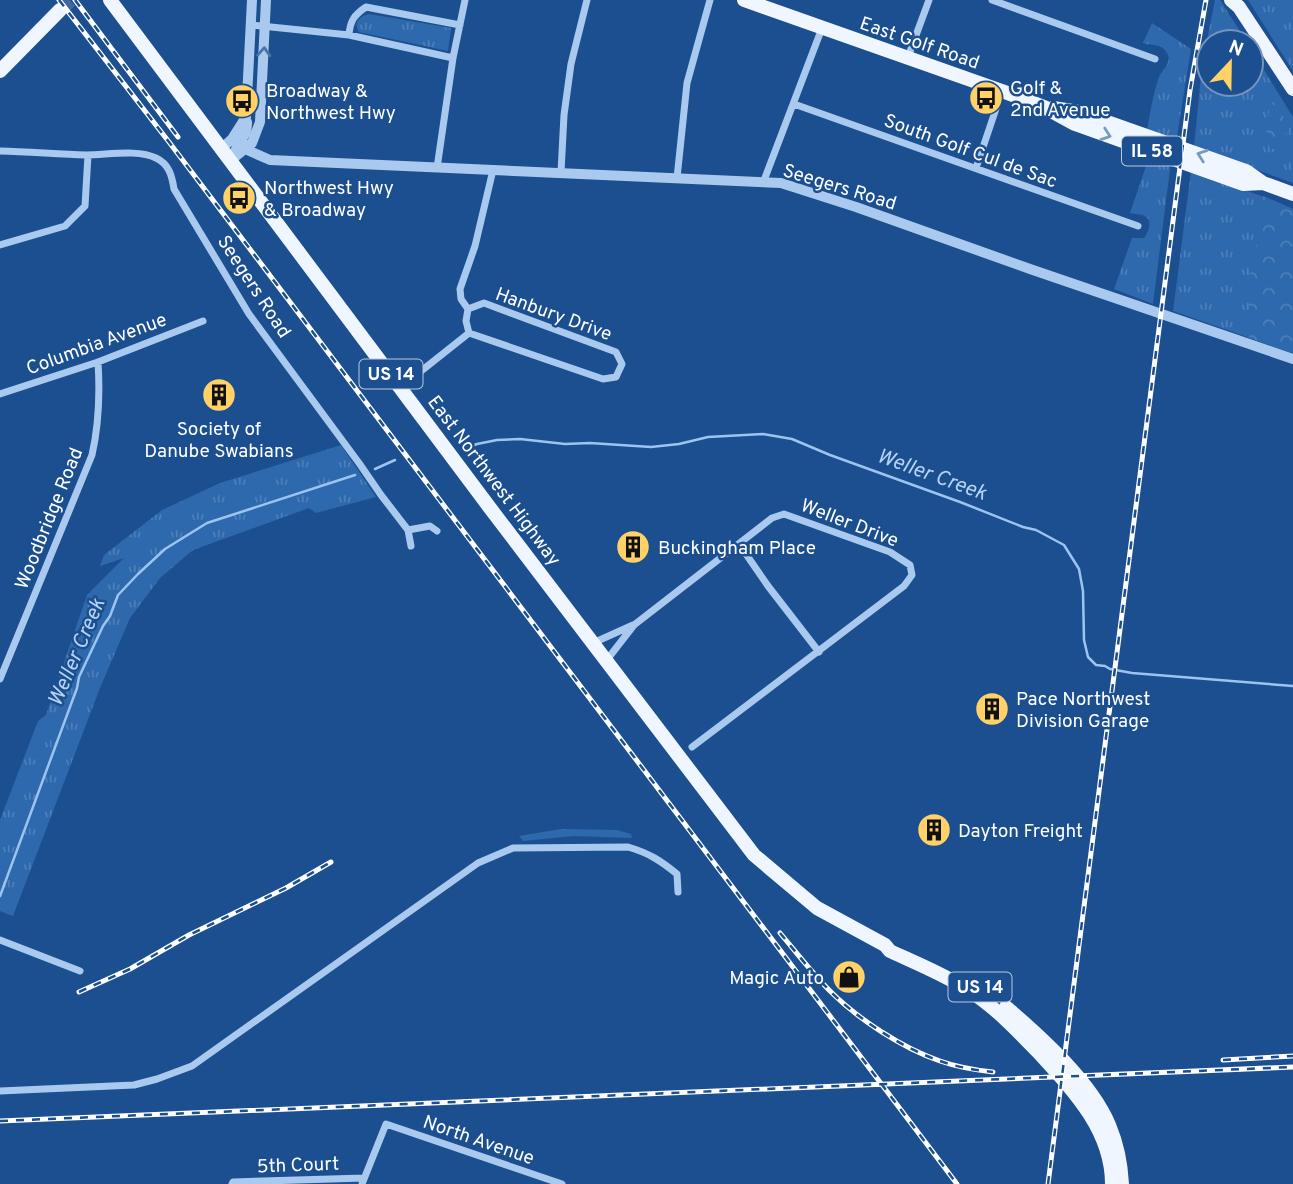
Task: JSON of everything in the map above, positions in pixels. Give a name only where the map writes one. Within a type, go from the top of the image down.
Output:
[{"type":"main road","name":"East Northwest Highway","points":[[110,0],[490,508],[754,855],[817,908],[885,944],[890,951],[949,978],[995,1008],[1077,1094],[1091,1115],[1101,1133],[1109,1158],[1112,1184]]},
{"type":"main road","name":"East Golf Road","points":[[744,0],[1044,107],[1079,112],[1105,121],[1246,171],[1263,183],[1293,194]]},
{"type":"main road","points":[[1236,2],[1293,89]]},
{"type":"main road","points":[[0,71],[60,10]]},
{"type":"main road","name":"East Northwest Highway","points":[[885,944],[895,944],[972,982],[999,1001],[1044,1042],[1085,1087],[1110,1125],[1122,1170],[1122,1184]]},
{"type":"street","points":[[231,160],[248,127],[246,117],[252,0]]},
{"type":"street","points":[[231,160],[252,143],[260,122],[266,0]]},
{"type":"street","points":[[438,168],[453,58],[465,0]]},
{"type":"street","points":[[561,172],[564,115],[571,64],[587,0]]},
{"type":"street","points":[[677,178],[687,83],[710,0]]},
{"type":"street","points":[[908,57],[929,0]]},
{"type":"street","points":[[992,0],[1155,59]]},
{"type":"street","points":[[349,35],[350,24],[356,14],[366,7],[460,25]]},
{"type":"street","points":[[251,25],[349,35],[453,58]]},
{"type":"street","points":[[763,183],[822,28]]},
{"type":"street","points":[[976,168],[1002,91]]},
{"type":"street","name":"South Golf Cul de Sac","points":[[794,104],[1138,226]]},
{"type":"street","points":[[222,148],[232,139],[246,117]]},
{"type":"street","points":[[254,136],[270,160]]},
{"type":"street","name":"Seegers Road","points":[[245,149],[270,160],[781,183],[1293,359]]},
{"type":"street","name":"Seegers Road","points":[[0,151],[88,155],[145,154],[159,159],[167,166],[174,189],[249,314],[408,530]]},
{"type":"street","points":[[0,245],[65,226],[85,206],[88,155]]},
{"type":"street","name":"Hanbury Drive","points":[[468,309],[484,303],[616,352],[622,364],[616,377],[603,379],[470,333],[466,321],[468,309],[461,299],[460,289],[475,246],[493,170]]},
{"type":"street","name":"Columbia Avenue","points":[[0,394],[98,362],[203,321]]},
{"type":"street","points":[[401,387],[470,333]]},
{"type":"street","name":"Woodbridge Road","points":[[0,678],[92,455],[98,421],[98,362]]},
{"type":"street","name":"Weller Drive","points":[[739,544],[772,518],[784,514],[890,552],[910,565],[912,575],[904,586],[819,652]]},
{"type":"street","points":[[411,546],[408,530],[430,526],[437,531]]},
{"type":"street","points":[[593,643],[634,625],[739,544],[819,652],[692,747]]},
{"type":"street","points":[[606,661],[634,625]]},
{"type":"street","points":[[0,1091],[134,1085],[192,1066],[478,863],[513,848],[628,847],[660,860],[677,874],[678,892]]},
{"type":"street","points":[[0,940],[80,971]]},
{"type":"street","name":"North Avenue","points":[[363,1181],[386,1124],[562,1184]]},
{"type":"street","name":"5th Court","points":[[232,1183],[363,1181]]},
{"type":"green space","points":[[1215,0],[1220,0],[1238,28],[1209,28]]},
{"type":"green space","points":[[1248,0],[1293,0],[1293,71]]},
{"type":"green space","points":[[369,14],[451,28],[448,51],[359,32],[358,20]]},
{"type":"green space","points":[[1152,23],[1191,49],[1176,142],[1147,131],[1157,83],[1169,60],[1162,48],[1143,43]]},
{"type":"green space","points":[[1265,72],[1293,117],[1293,183],[1194,147],[1199,98],[1265,98]]},
{"type":"green space","points":[[1270,102],[1274,102],[1289,126],[1278,149],[1270,149],[1267,138]]},
{"type":"green space","points":[[1149,157],[1167,164],[1170,169],[1153,304],[1114,289],[1132,238],[1144,238],[1149,229],[1146,217],[1130,213]]},
{"type":"green space","points":[[1191,171],[1293,209],[1293,353],[1173,311]]},
{"type":"green space","points":[[1263,196],[1293,209],[1293,353],[1249,338],[1249,275],[1254,264]]},
{"type":"green space","points":[[341,445],[376,497],[316,513],[309,508],[193,550],[160,578],[130,618],[100,688],[13,916],[0,911],[0,820],[38,721],[46,715],[87,595],[124,558],[100,566],[104,555],[162,510],[220,483]]},
{"type":"green space","points":[[561,829],[617,830],[631,834],[632,838],[574,836],[523,841],[519,836]]},
{"type":"waterway","name":"Weller Creek","points":[[462,444],[472,446],[497,440],[520,439],[565,444],[651,447],[708,437],[763,434],[792,439],[1036,530],[1064,545],[1079,569],[1083,591],[1084,640],[1088,657],[1096,665],[1132,673],[1293,686]]},
{"type":"waterway","name":"Weller Creek","points":[[375,469],[395,460]]},
{"type":"waterway","name":"Weller Creek","points":[[0,896],[79,677],[118,595],[165,549],[207,523],[355,475]]},
{"type":"tunnel","points":[[60,10],[71,0]]},
{"type":"railway","points":[[59,0],[957,1184]]},
{"type":"railway","points":[[75,0],[178,137]]},
{"type":"railway","points":[[1048,1184],[1190,90],[1206,0]]},
{"type":"railway","points":[[79,992],[130,969],[189,935],[286,888],[331,862]]},
{"type":"railway","points":[[780,933],[830,991],[881,1032],[940,1061],[993,1072]]},
{"type":"railway","points":[[1223,1060],[1293,1056]]},
{"type":"railway","points":[[0,1121],[1293,1067]]},
{"type":"place","name":"Golf & 2nd Avenue","points":[[986,98]]},
{"type":"place","name":"Broadway & Northwest Hwy","points":[[242,101]]},
{"type":"place","name":"Northwest Hwy & Broadway","points":[[239,198]]},
{"type":"place","name":"Society of Danube Swabians","points":[[219,395]]},
{"type":"place","name":"Buckingham Place","points":[[633,547]]},
{"type":"place","name":"Pace Northwest Division Garage","points":[[992,709]]},
{"type":"place","name":"Dayton Freight","points":[[934,830]]},
{"type":"place","name":"Magic Auto","points":[[849,977]]}]
